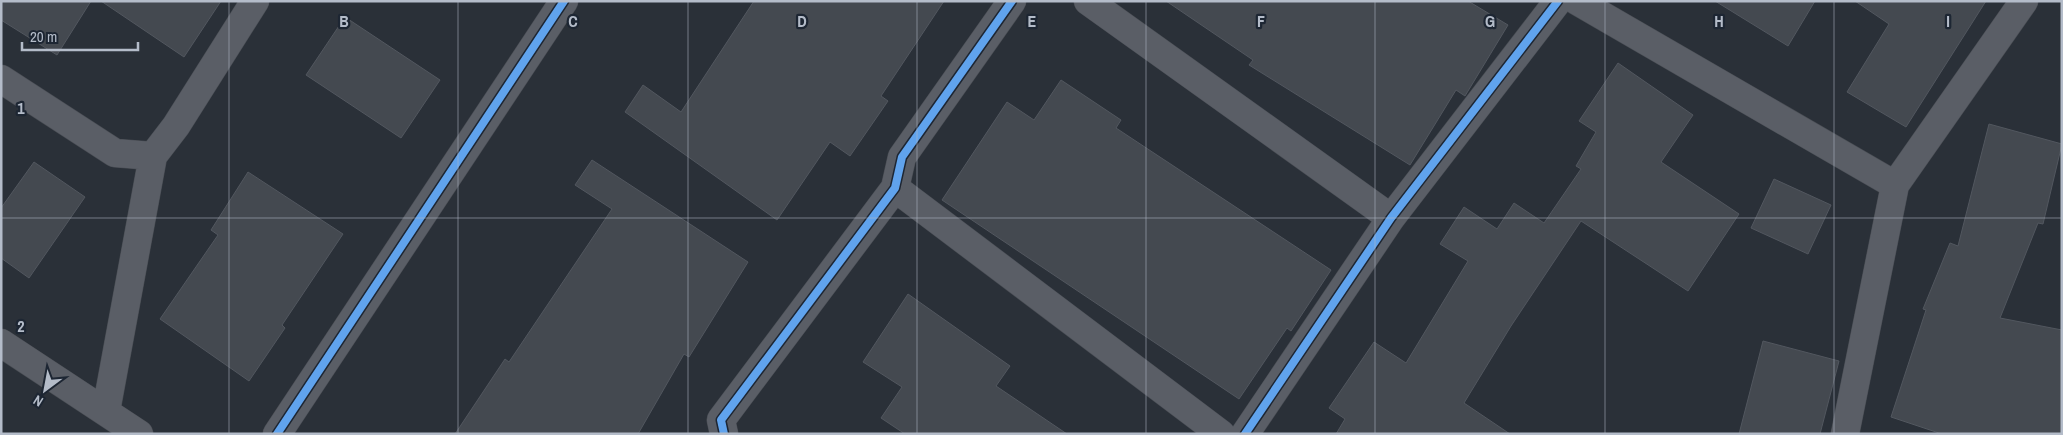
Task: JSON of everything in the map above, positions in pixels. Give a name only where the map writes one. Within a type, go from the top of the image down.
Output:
[{"type":"street","points":[[106,412],[152,156],[176,126],[255,1]]},
{"type":"street","points":[[277,434],[564,1]]},
{"type":"street","points":[[724,434],[721,420],[895,188],[902,157],[1012,1]]},
{"type":"street","points":[[1088,1],[1392,218]]},
{"type":"street","points":[[1246,434],[1392,218],[1558,1]]},
{"type":"street","points":[[1577,1],[1895,185]]},
{"type":"street","points":[[1845,434],[1895,185],[2024,1]]},
{"type":"street","points":[[1,79],[115,153],[152,156]]},
{"type":"street","points":[[895,188],[1221,434]]},
{"type":"street","points":[[1,343],[138,434]]},
{"type":"building","points":[[1,1],[91,1],[57,55],[1,20]]},
{"type":"building","points":[[101,1],[221,1],[184,57]]},
{"type":"building","points":[[754,1],[944,1],[881,96],[888,101],[850,156],[830,142],[777,220],[625,112],[643,85],[681,112]]},
{"type":"building","points":[[1166,1],[1468,1],[1508,25],[1465,96],[1456,90],[1410,165],[1249,65],[1253,60]]},
{"type":"building","points":[[1715,1],[1815,1],[1788,46]]},
{"type":"building","points":[[1855,1],[1986,1],[1906,127],[1847,92],[1889,24]]},
{"type":"building","points":[[345,17],[440,80],[401,138],[306,75]]},
{"type":"building","points":[[1618,63],[1693,115],[1661,162],[1739,214],[1688,291],[1581,221],[1511,326],[1464,403],[1510,434],[1336,434],[1345,419],[1329,408],[1374,342],[1406,363],[1468,261],[1440,244],[1464,207],[1497,229],[1514,203],[1544,223],[1581,169],[1576,166],[1596,132],[1579,121]]},
{"type":"building","points":[[1061,80],[1121,120],[1116,128],[1331,270],[1291,331],[1287,328],[1239,399],[942,200],[1007,102],[1034,120]]},
{"type":"building","points":[[1989,124],[2062,144],[2043,224],[2038,223],[2000,318],[2062,330],[2062,434],[1942,434],[1891,417],[1926,310],[1923,309],[1950,243],[1958,246]]},
{"type":"building","points":[[592,160],[748,262],[689,357],[684,354],[638,434],[455,434],[505,359],[509,362],[612,209],[575,185]]},
{"type":"building","points":[[34,162],[85,197],[29,278],[1,258],[1,208]]},
{"type":"building","points":[[248,172],[343,234],[282,325],[285,328],[249,381],[160,319],[218,235],[211,230]]},
{"type":"building","points":[[1774,179],[1831,205],[1808,254],[1751,228]]},
{"type":"building","points":[[908,294],[1010,366],[996,386],[1067,434],[905,434],[881,418],[902,387],[863,362]]},
{"type":"building","points":[[1763,341],[1839,361],[1820,434],[1739,434]]},
{"type":"cycle path","points":[[277,434],[564,1]]},
{"type":"cycle path","points":[[724,434],[721,420],[895,188],[902,157],[1012,1]]},
{"type":"cycle path","points":[[1245,434],[1391,218],[1558,1]]}]
